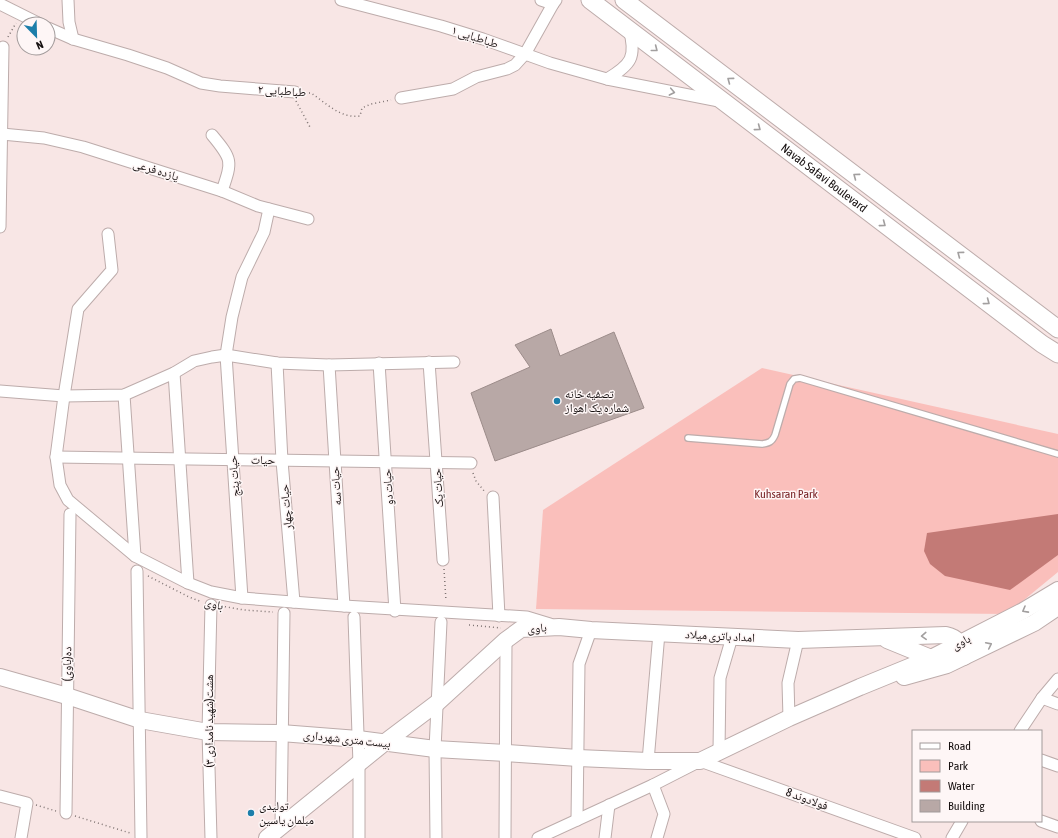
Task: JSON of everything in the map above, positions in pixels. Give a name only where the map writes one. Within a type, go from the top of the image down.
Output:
[{"type":"main road","name":"Navab Safavi Boulevard","points":[[590,0],[1042,344],[1058,354]]},
{"type":"main road","name":"Navab Safavi Boulevard","points":[[624,0],[1058,328]]},
{"type":"street","points":[[68,0],[69,22],[74,39]]},
{"type":"street","name":"طباطبایی ۱","points":[[341,0],[441,26],[607,80],[724,102]]},
{"type":"street","points":[[401,98],[453,89],[476,77],[507,69],[514,65],[525,54],[555,2],[541,0]]},
{"type":"street","points":[[0,4],[24,16]]},
{"type":"street","points":[[607,80],[628,64],[633,53],[632,41],[628,28]]},
{"type":"street","name":"طباطبایی ۲","points":[[56,31],[74,39],[167,68],[201,83],[294,92]]},
{"type":"street","points":[[0,227],[3,47]]},
{"type":"street","name":"یازده فرعی","points":[[2,134],[44,138],[83,147],[222,191],[269,209],[308,219]]},
{"type":"street","points":[[212,135],[224,149],[229,160],[230,167],[222,191]]},
{"type":"street","name":"حیات پنج","points":[[242,598],[226,355],[232,317],[242,277],[264,232],[269,209]]},
{"type":"street","name":"باوی","points":[[108,234],[112,270],[78,309],[64,396],[56,457],[60,484],[68,500],[135,556],[188,583],[211,592],[242,598],[395,610],[444,618],[499,616],[527,618],[559,627]]},
{"type":"street","points":[[0,391],[64,396],[124,395],[174,373],[194,361],[226,355],[277,363],[329,365],[454,362]]},
{"type":"street","name":"حیات یک","points":[[429,362],[443,560]]},
{"type":"street","name":"حیات چهار","points":[[277,363],[282,461],[294,602]]},
{"type":"street","name":"حیات دو","points":[[379,363],[395,610]]},
{"type":"street","name":"حیات سه","points":[[329,365],[344,606]]},
{"type":"street","points":[[174,373],[188,583]]},
{"type":"street","points":[[124,395],[135,556]]},
{"type":"street","name":"حیات","points":[[56,457],[471,463]]},
{"type":"street","points":[[493,497],[499,616]]},
{"type":"street","name":"ده(باوی)","points":[[66,814],[70,514]]},
{"type":"street","points":[[137,571],[141,836]]},
{"type":"street","name":"باوی","points":[[860,687],[920,674],[947,665],[962,650],[1058,590]]},
{"type":"street","name":"هشت(شهید نامداری ۳)","points":[[211,605],[208,732],[211,838]]},
{"type":"street","name":"باوی","points":[[538,838],[788,718],[931,658],[962,650],[1034,624],[1058,607]]},
{"type":"street","points":[[281,825],[281,733],[284,612]]},
{"type":"street","points":[[354,617],[359,764],[359,838]]},
{"type":"street","points":[[436,838],[435,749],[444,618]]},
{"type":"street","name":"باوی","points":[[521,629],[559,627]]},
{"type":"street","name":"امداد باتری میلاد","points":[[559,627],[591,630],[798,640],[946,635],[954,637],[962,650]]},
{"type":"street","points":[[267,838],[281,825],[384,743],[437,703],[506,640],[521,629]]},
{"type":"street","points":[[577,820],[579,664],[591,630]]},
{"type":"street","points":[[648,761],[659,633]]},
{"type":"street","points":[[719,751],[720,678],[732,637]]},
{"type":"street","name":"امداد باتری میلاد","points":[[881,638],[947,665]]},
{"type":"street","points":[[505,838],[506,640]]},
{"type":"street","points":[[788,718],[788,683],[798,640]]},
{"type":"street","name":"بیست متری شهرداری","points":[[0,678],[67,696],[140,720],[208,732],[281,733],[358,739],[435,749],[578,758],[648,761],[700,761]]},
{"type":"street","points":[[1021,730],[1042,698],[1058,679]]},
{"type":"street","points":[[1042,698],[1058,704]]},
{"type":"street","points":[[1042,760],[1058,766]]},
{"type":"street","name":"فولادوند 8","points":[[700,761],[915,838]]},
{"type":"street","points":[[653,784],[664,814],[657,838]]},
{"type":"street","points":[[0,796],[27,803],[21,838]]},
{"type":"street","points":[[604,838],[609,805]]},
{"type":"street","points":[[1042,820],[1058,827]]},
{"type":"street","points":[[952,838],[961,822]]},
{"type":"lane","points":[[688,438],[762,444],[769,443],[775,435],[790,384],[794,379],[800,378],[1058,454]]},
{"type":"path","points":[[3,47],[20,14]]},
{"type":"path","points":[[294,92],[296,103],[311,130]]},
{"type":"path","name":"طباطبایی ۲","points":[[294,92],[311,93],[341,113],[353,117],[360,116],[362,108],[371,104],[401,98]]},
{"type":"path","points":[[471,463],[473,475],[476,481],[483,490],[493,497]]},
{"type":"path","points":[[443,560],[444,618]]},
{"type":"path","name":"باوی","points":[[137,571],[190,598],[211,605],[244,610],[284,612]]},
{"type":"path","name":"باوی","points":[[463,624],[521,629]]},
{"type":"path","points":[[27,803],[141,836]]},
{"type":"green space","name":"Kuhsaran Park","points":[[762,368],[1058,434],[1058,572],[1007,614],[536,609],[543,510]]},
{"type":"water","points":[[1058,514],[1058,555],[1010,590],[945,576],[930,564],[924,551],[927,533]]},
{"type":"building","name":"تصفیه خانه شماره یک اهواز","points":[[551,329],[560,356],[614,332],[644,408],[495,461],[471,393],[530,367],[515,345]]},
{"type":"place","name":"تصفیه خانه شماره یک اهواز","points":[[557,401]]},
{"type":"place","name":"تولیدی مبلمان یاسین","points":[[251,813]]}]
